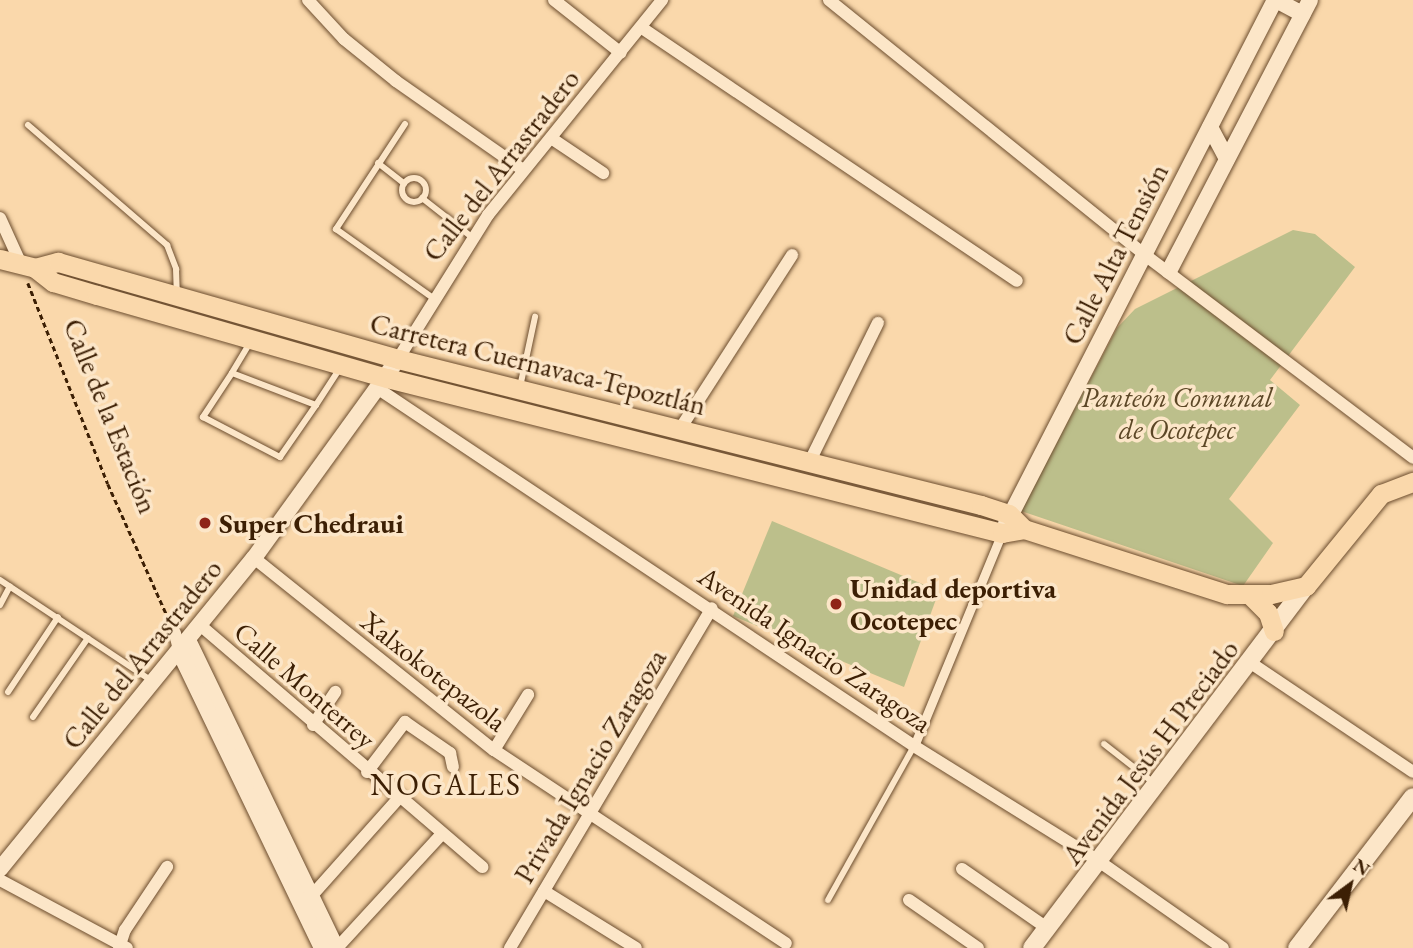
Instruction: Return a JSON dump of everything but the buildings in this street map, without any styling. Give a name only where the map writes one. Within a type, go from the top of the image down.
[{"type":"main road","points":[[0,259],[27,266]]},
{"type":"main road","name":"Carretera Cuernavaca-Tepoztlán","points":[[27,266],[58,262],[398,359],[520,387],[1009,514],[1024,529],[1173,579],[1250,595],[1306,586]]},
{"type":"main road","name":"Carretera Cuernavaca-Tepoztlán","points":[[27,266],[53,282],[342,365],[383,384],[1002,533],[1024,529]]},
{"type":"main road","points":[[1306,586],[1381,494],[1413,482]]},
{"type":"main road","name":"Avenida Jesús H Preciado","points":[[1032,948],[1251,663],[1306,586]]},
{"type":"main road","points":[[1250,595],[1268,613],[1274,631]]},
{"type":"main road","points":[[1297,948],[1413,797]]},
{"type":"street","points":[[307,0],[375,64],[523,170]]},
{"type":"street","points":[[554,0],[621,53]]},
{"type":"street","name":"Calle del Arrastradero","points":[[0,869],[153,682],[181,641],[200,625],[254,558],[383,384],[433,298],[473,238],[523,170],[642,28],[662,0]]},
{"type":"street","points":[[829,0],[1145,254],[1413,458]]},
{"type":"street","points":[[1275,0],[1306,7]]},
{"type":"street","name":"Calle Alta Tensión","points":[[1002,533],[1009,514],[1275,0]]},
{"type":"street","name":"Calle Alta Tensión","points":[[1169,271],[1306,7]]},
{"type":"street","points":[[642,28],[1017,281]]},
{"type":"street","points":[[1242,61],[1269,77]]},
{"type":"street","points":[[1210,127],[1227,159]]},
{"type":"street","points":[[551,138],[603,173]]},
{"type":"street","points":[[0,218],[27,266]]},
{"type":"street","points":[[680,429],[792,255]]},
{"type":"street","points":[[810,461],[878,323]]},
{"type":"street","name":"Avenida Ignacio Zaragoza","points":[[383,384],[914,746],[1100,862],[1223,948]]},
{"type":"street","points":[[914,746],[1002,533]]},
{"type":"street","name":"Xalxokotepazola","points":[[254,558],[494,750],[590,816],[786,943]]},
{"type":"street","name":"Privada Ignacio Zaragoza","points":[[510,948],[712,608]]},
{"type":"street","name":"Calle Monterrey","points":[[200,625],[398,799],[482,867]]},
{"type":"street","points":[[181,641],[307,902],[336,948],[441,835]]},
{"type":"street","points":[[1251,663],[1413,772]]},
{"type":"street","points":[[313,725],[335,692]]},
{"type":"street","points":[[494,750],[528,695]]},
{"type":"street","points":[[367,772],[405,722],[450,753],[453,767]]},
{"type":"street","points":[[307,902],[398,799]]},
{"type":"street","points":[[0,880],[122,946],[167,867]]},
{"type":"street","points":[[962,869],[1047,928]]},
{"type":"street","points":[[544,891],[636,948]]},
{"type":"street","points":[[909,900],[978,948]]},
{"type":"street","points":[[307,902],[322,948]]},
{"type":"lane","points":[[405,124],[338,225],[338,235],[433,298]]},
{"type":"lane","points":[[28,125],[167,245],[176,269],[177,296]]},
{"type":"lane","points":[[378,163],[404,183],[419,180],[425,188],[422,198]]},
{"type":"lane","points":[[404,183],[402,192],[408,200],[422,198],[473,238]]},
{"type":"lane","points":[[520,387],[535,317]]},
{"type":"lane","points":[[252,339],[203,417],[280,457],[342,365]]},
{"type":"lane","points":[[232,373],[316,405]]},
{"type":"lane","points":[[0,580],[153,682]]},
{"type":"lane","points":[[0,605],[10,586]]},
{"type":"lane","points":[[8,692],[58,617]]},
{"type":"lane","points":[[33,717],[88,638]]},
{"type":"lane","points":[[1104,744],[1156,785]]},
{"type":"lane","points":[[828,900],[914,746]]},
{"type":"path","name":"Calle de la Estación","points":[[27,266],[108,484],[181,641]]},
{"type":"green space","name":"Panteón Comunal de Ocotepec","points":[[1293,230],[1315,234],[1355,267],[1270,380],[1300,405],[1229,499],[1273,543],[1243,586],[1021,511],[1117,328],[1135,309]]},
{"type":"green space","name":"Unidad deportiva Ocotepec","points":[[772,521],[939,591],[904,687],[733,616]]},
{"type":"place","name":"Super Chedraui","points":[[205,523]]},
{"type":"place","name":"Unidad deportiva Ocotepec","points":[[836,604]]},
{"type":"district","name":"NOGALES","points":[[446,785]]}]
